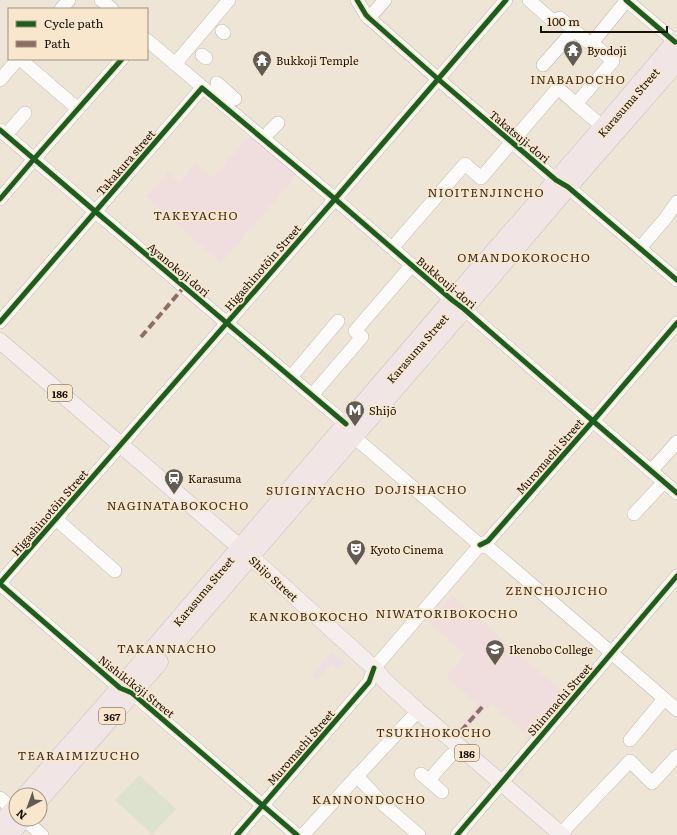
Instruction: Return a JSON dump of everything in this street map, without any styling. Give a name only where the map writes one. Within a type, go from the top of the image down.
[{"type":"highway","name":"Karasuma Street","points":[[562,183],[603,127],[676,42]]},
{"type":"highway","name":"Karasuma Street","points":[[48,789],[126,690],[562,183],[677,62]]},
{"type":"highway","name":"Karasuma Street","points":[[34,787],[126,690]]},
{"type":"highway","points":[[0,825],[8,818]]},
{"type":"main road","name":"Shijo Street","points":[[0,342],[245,552],[374,668],[385,681],[418,711],[562,835]]},
{"type":"street","points":[[62,8],[69,0]]},
{"type":"street","points":[[102,0],[111,8]]},
{"type":"street","points":[[175,64],[199,52],[219,28],[229,0]]},
{"type":"street","name":"Takatsuji-dori","points":[[356,0],[369,18],[438,79],[677,280]]},
{"type":"street","points":[[369,18],[385,0]]},
{"type":"street","name":"Higashinotōin Street","points":[[0,583],[335,199],[506,0]]},
{"type":"street","points":[[529,0],[553,21],[560,18],[613,61],[576,104]]},
{"type":"street","points":[[592,43],[627,0],[676,42]]},
{"type":"street","points":[[543,65],[574,30]]},
{"type":"street","points":[[148,41],[175,64],[235,99]]},
{"type":"street","points":[[0,80],[18,60]]},
{"type":"street","points":[[20,60],[78,109]]},
{"type":"street","points":[[0,199],[121,60]]},
{"type":"street","name":"Bukkouji-dori","points":[[212,86],[270,132],[335,199],[677,493]]},
{"type":"street","name":"Takakura street","points":[[0,322],[96,212],[212,86]]},
{"type":"street","points":[[392,248],[465,164],[481,178],[558,88],[603,127]]},
{"type":"street","points":[[3,132],[25,113]]},
{"type":"street","name":"Ayanokoji dori","points":[[3,132],[312,394],[350,430],[480,545],[489,548],[677,710]]},
{"type":"street","points":[[640,248],[677,202]]},
{"type":"street","points":[[312,394],[362,337],[355,330],[412,266]]},
{"type":"street","points":[[291,377],[338,321]]},
{"type":"street","name":"Muromachi Street","points":[[480,545],[488,541],[593,422],[677,323]]},
{"type":"street","points":[[651,471],[677,442]]},
{"type":"street","points":[[634,514],[664,482]]},
{"type":"street","points":[[56,519],[115,571]]},
{"type":"street","points":[[374,668],[480,545]]},
{"type":"street","name":"Shinmachi Street","points":[[457,835],[677,576]]},
{"type":"street","name":"Nishikikōji Street","points":[[0,583],[264,805],[297,835]]},
{"type":"street","name":"Muromachi Street","points":[[237,835],[369,682],[374,668]]},
{"type":"street","points":[[630,740],[664,699]]},
{"type":"street","points":[[303,835],[418,711]]},
{"type":"street","points":[[442,792],[425,777],[451,755]]},
{"type":"street","points":[[562,835],[569,825],[630,761],[652,783],[677,756]]},
{"type":"street","points":[[357,776],[384,805],[419,835]]},
{"type":"street","points":[[33,827],[42,835]]},
{"type":"shaded area","points":[[250,135],[296,176],[221,263],[146,197],[168,172],[179,182],[196,163],[213,178]]},
{"type":"shaded area","name":"Ikenobo College","points":[[452,595],[568,697],[532,739],[491,704],[465,733],[459,727],[478,705],[446,677],[465,655],[428,622]]},
{"type":"shaded area","points":[[332,652],[344,662],[337,669],[331,664],[317,679],[312,675]]},
{"type":"green space","points":[[139,775],[176,809],[152,834],[115,800]]},
{"type":"marked path","points":[[141,337],[184,287]]},
{"type":"marked path","points":[[461,731],[483,706]]},
{"type":"cycle path","points":[[357,0],[369,18],[438,79],[556,180],[568,187],[677,280]]},
{"type":"cycle path","points":[[0,583],[335,199],[506,0]]},
{"type":"cycle path","points":[[626,0],[675,42]]},
{"type":"cycle path","points":[[0,199],[121,60]]},
{"type":"cycle path","points":[[0,322],[202,88],[335,199],[677,493]]},
{"type":"cycle path","points":[[0,130],[346,424]]},
{"type":"cycle path","points":[[480,545],[488,541],[677,323]]},
{"type":"cycle path","points":[[457,835],[677,576]]},
{"type":"cycle path","points":[[0,584],[120,688],[132,693],[297,835]]},
{"type":"cycle path","points":[[237,835],[369,682],[374,668]]},
{"type":"place","name":"Byodoji","points":[[573,67]]},
{"type":"place","name":"Bukkoji Temple","points":[[262,77]]},
{"type":"place","name":"Shijō","points":[[355,427]]},
{"type":"place","name":"Karasuma","points":[[174,495]]},
{"type":"place","name":"Kyoto Cinema","points":[[356,566]]},
{"type":"place","name":"Ikenobo College","points":[[495,666]]},
{"type":"district","name":"INABADOCHO","points":[[578,79]]},
{"type":"district","name":"NIOITENJINCHO","points":[[486,192]]},
{"type":"district","name":"TAKEYACHO","points":[[196,215]]},
{"type":"district","name":"OMANDOKOROCHO","points":[[524,257]]},
{"type":"district","name":"DOJISHACHO","points":[[421,489]]},
{"type":"district","name":"SUIGINYACHO","points":[[316,490]]},
{"type":"district","name":"NAGINATABOKOCHO","points":[[178,505]]},
{"type":"district","name":"ZENCHOJICHO","points":[[557,590]]},
{"type":"district","name":"NIWATORIBOKOCHO","points":[[447,613]]},
{"type":"district","name":"KANKOBOKOCHO","points":[[309,616]]},
{"type":"district","name":"TAKANNACHO","points":[[167,648]]},
{"type":"district","name":"TSUKIHOKOCHO","points":[[434,732]]},
{"type":"district","name":"TEARAIMIZUCHO","points":[[79,755]]},
{"type":"district","name":"KANNONDOCHO","points":[[369,799]]}]
